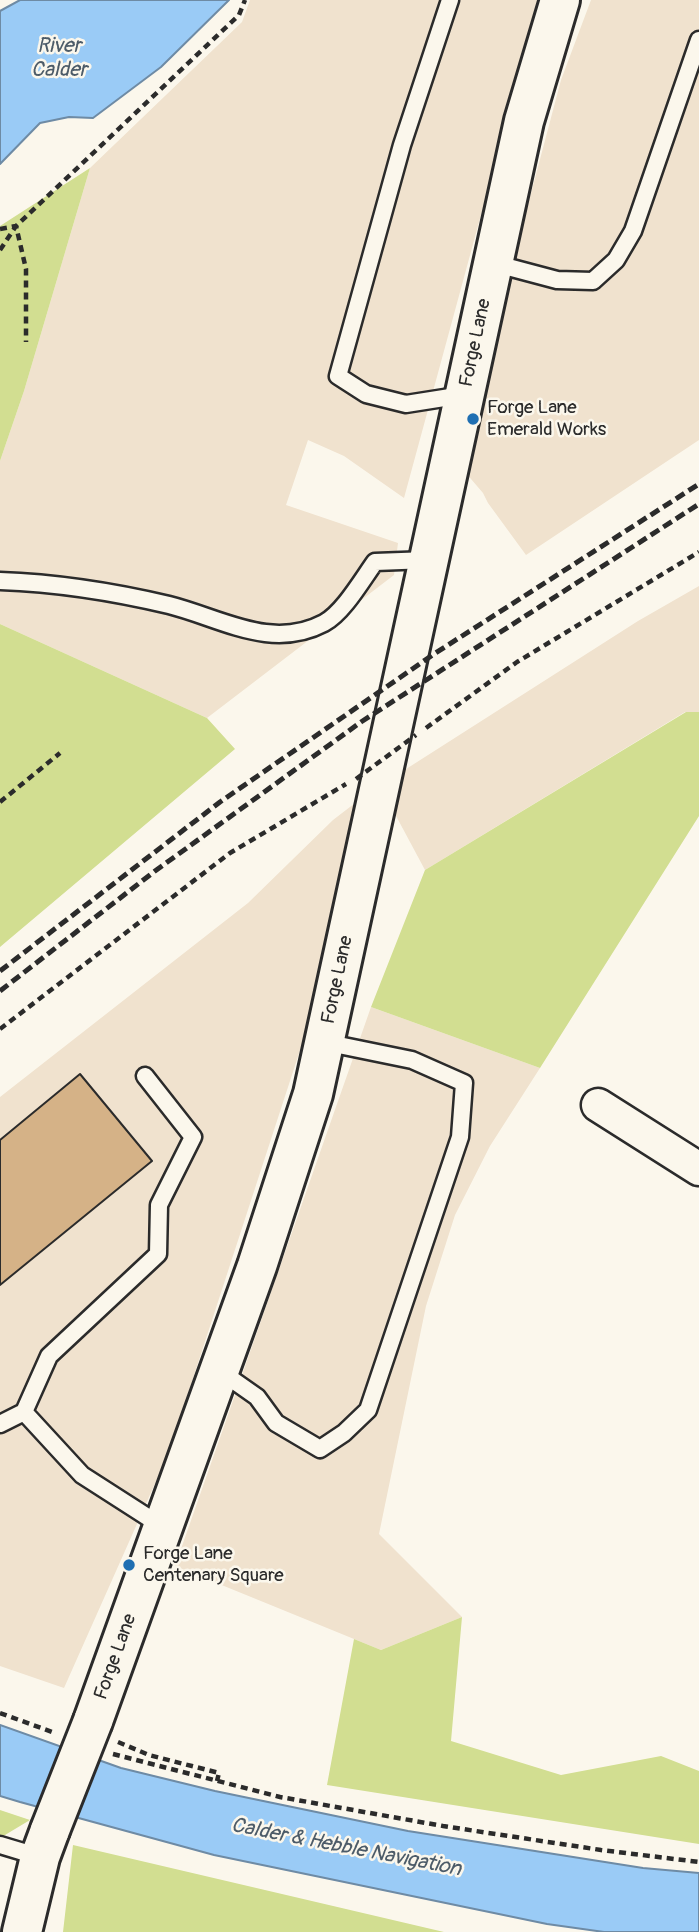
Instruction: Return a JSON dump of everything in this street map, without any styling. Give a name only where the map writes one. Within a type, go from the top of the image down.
[{"type":"street","name":"Forge Lane","points":[[22,1932],[45,1844],[220,1371],[313,1094],[524,121],[560,0]]},
{"type":"street","points":[[598,1105],[699,1169]]},
{"type":"lane","points":[[450,0],[402,145],[338,376],[366,394],[405,404],[466,394]]},
{"type":"lane","points":[[493,263],[558,280],[593,281],[616,260],[633,231],[699,40]]},
{"type":"lane","points":[[0,581],[52,583],[170,606],[248,631],[278,635],[298,633],[326,622],[346,601],[375,562],[430,560]]},
{"type":"lane","points":[[220,1371],[257,1397],[276,1423],[320,1449],[344,1433],[368,1410],[460,1137],[464,1083],[412,1060],[324,1042]]},
{"type":"lane","points":[[0,1424],[24,1412],[49,1356],[158,1254],[159,1205],[193,1137],[145,1076]]},
{"type":"lane","points":[[24,1412],[82,1475],[163,1527]]},
{"type":"lane","points":[[0,1845],[45,1844]]},
{"type":"path","points":[[0,250],[16,226],[239,15],[245,0]]},
{"type":"path","points":[[0,229],[16,226]]},
{"type":"path","points":[[16,226],[26,269],[26,342]]},
{"type":"path","points":[[0,1029],[230,853],[356,779],[517,662],[699,552]]},
{"type":"path","points":[[0,802],[60,753]]},
{"type":"path","points":[[0,1713],[87,1731],[149,1755],[219,1773],[217,1781]]},
{"type":"path","points":[[113,1754],[280,1797],[443,1826],[699,1862]]},
{"type":"shaded area","points":[[250,0],[542,0],[404,498],[344,456],[308,440],[286,505],[398,543],[394,575],[207,718],[0,624],[0,461],[24,391],[90,168],[242,22]]},
{"type":"shaded area","points":[[591,0],[699,0],[699,440],[526,555],[483,493],[459,465],[561,80]]},
{"type":"shaded area","points":[[699,586],[699,712],[685,712],[425,870],[395,814],[403,771],[638,621]]},
{"type":"shaded area","points":[[359,800],[340,874],[319,992],[169,1452],[64,1688],[0,1666],[0,1097],[248,903],[333,820]]},
{"type":"shaded area","points":[[371,1007],[540,1068],[490,1146],[455,1215],[426,1306],[379,1534],[462,1617],[381,1650],[175,1566]]},
{"type":"green space","points":[[90,168],[24,391],[0,461],[0,226]]},
{"type":"green space","points":[[0,624],[207,718],[235,749],[0,947]]},
{"type":"green space","points":[[686,712],[699,712],[699,816],[540,1068],[371,1007],[425,870]]},
{"type":"green space","points":[[462,1617],[451,1741],[561,1775],[661,1756],[699,1771],[699,1844],[327,1785],[354,1639],[381,1650]]},
{"type":"green space","points":[[0,1810],[30,1820],[0,1838]]},
{"type":"green space","points":[[73,1845],[444,1932],[63,1932]]},
{"type":"water","name":"River Calder","points":[[20,0],[229,0],[161,67],[93,118],[69,117],[40,123],[0,164],[0,11]]},
{"type":"water","name":"Calder & Hebble Navigation","points":[[0,1725],[121,1768],[215,1791],[408,1831],[643,1868],[699,1873],[699,1932],[604,1932],[547,1924],[214,1855],[20,1802],[0,1796]]},
{"type":"building","points":[[80,1074],[152,1161],[0,1285],[0,1140]]},
{"type":"railway","points":[[0,971],[220,802],[434,654],[699,484]]},
{"type":"railway","points":[[0,991],[155,871],[361,722],[699,504]]},
{"type":"place","name":"Forge Lane Emerald Works","points":[[473,419]]},
{"type":"place","name":"Forge Lane Centenary Square","points":[[129,1565]]}]
